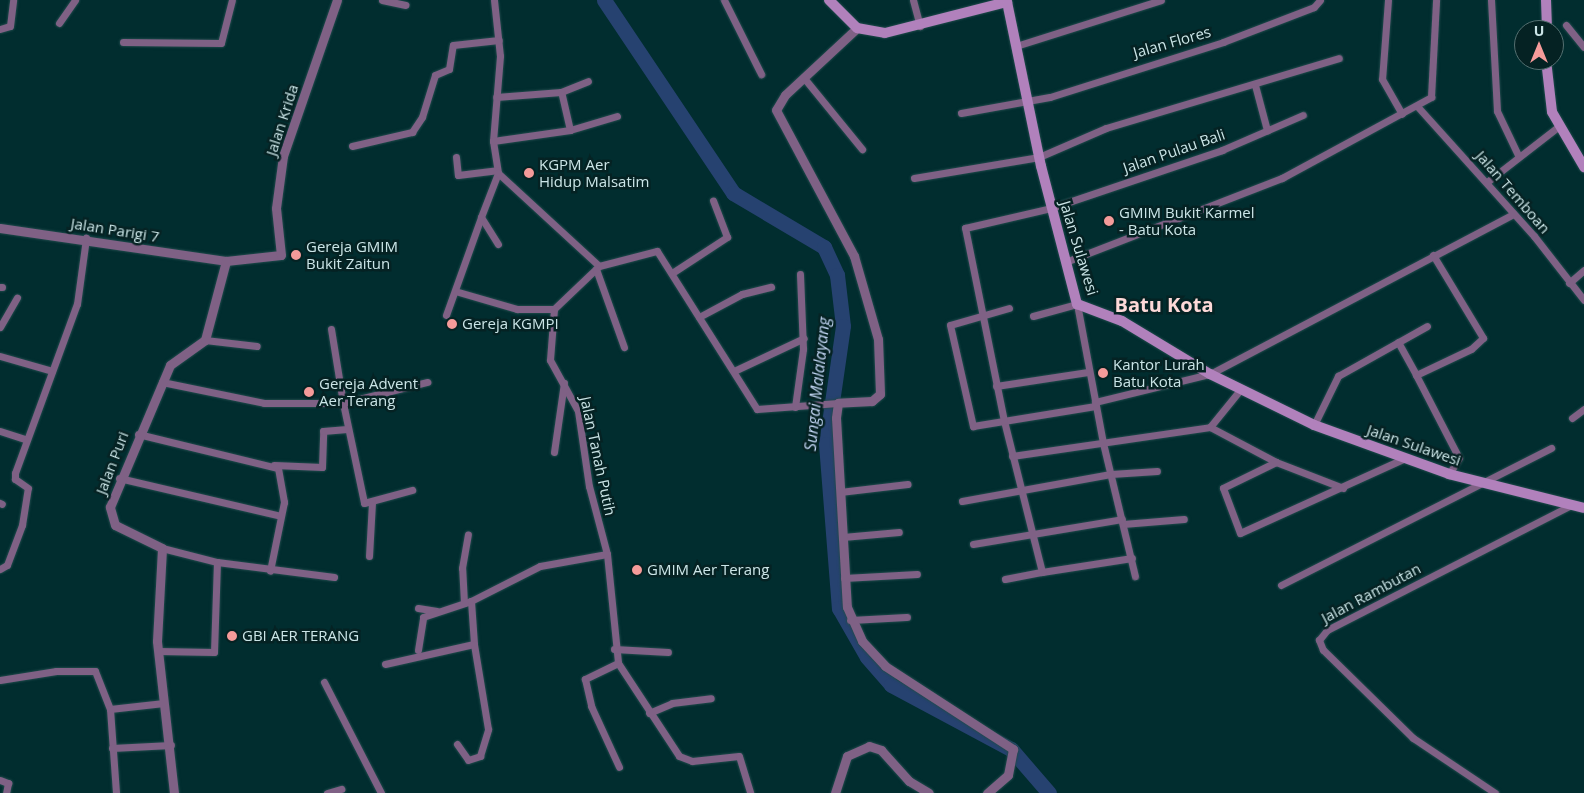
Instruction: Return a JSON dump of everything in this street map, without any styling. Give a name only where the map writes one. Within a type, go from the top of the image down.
[{"type":"main road","points":[[829,0],[857,28]]},
{"type":"main road","points":[[1546,0],[1547,20]]},
{"type":"main road","name":"Jalan Sulawesi","points":[[857,28],[885,33],[920,26],[1010,1],[1027,103],[1051,208],[1068,261],[1077,304],[1122,321],[1210,374],[1314,424],[1403,459],[1449,474],[1489,482],[1569,506],[1584,508]]},
{"type":"main road","points":[[1546,70],[1547,92],[1558,127],[1584,167]]},
{"type":"street","points":[[0,29],[10,26],[13,0]]},
{"type":"street","points":[[58,24],[75,0]]},
{"type":"street","points":[[123,42],[222,43],[232,0]]},
{"type":"street","name":"Jalan Krida","points":[[226,261],[261,260],[282,253],[276,208],[283,156],[337,0]]},
{"type":"street","points":[[382,0],[405,5]]},
{"type":"street","points":[[446,315],[498,171],[493,141],[499,40],[494,0]]},
{"type":"street","points":[[724,0],[761,74]]},
{"type":"street","points":[[913,0],[920,26]]},
{"type":"street","points":[[1016,46],[1161,0]]},
{"type":"street","name":"Jalan Flores","points":[[962,113],[1027,103],[1223,42],[1314,7],[1320,0]]},
{"type":"street","points":[[1388,0],[1382,79],[1402,114]]},
{"type":"street","points":[[1068,261],[1282,178],[1417,106],[1433,92],[1436,0]]},
{"type":"street","points":[[1491,0],[1497,111],[1518,155]]},
{"type":"street","points":[[1566,25],[1584,47]]},
{"type":"street","points":[[455,291],[522,310],[554,309],[597,268],[654,250],[672,273],[757,409],[836,403],[879,396],[878,338],[854,256],[776,114],[778,103],[857,28]]},
{"type":"street","points":[[352,146],[412,132],[422,117],[435,75],[449,69],[453,45],[499,40]]},
{"type":"street","points":[[914,178],[1039,157],[1106,128],[1255,85],[1339,58]]},
{"type":"street","points":[[804,78],[862,149]]},
{"type":"street","points":[[496,97],[561,92],[588,81]]},
{"type":"street","points":[[1255,85],[1267,130]]},
{"type":"street","points":[[561,92],[570,130]]},
{"type":"street","name":"Jalan Temboan","points":[[1417,106],[1487,182],[1584,300]]},
{"type":"street","name":"Jalan Pulau Bali","points":[[982,314],[965,228],[1051,208],[1222,150],[1304,115]]},
{"type":"street","points":[[493,141],[570,130],[617,116]]},
{"type":"street","points":[[1487,182],[1518,155],[1558,127]]},
{"type":"street","points":[[456,158],[458,175],[498,171]]},
{"type":"street","points":[[498,171],[597,268],[624,347]]},
{"type":"street","points":[[672,273],[727,237],[713,201]]},
{"type":"street","points":[[1009,308],[951,322],[950,328],[974,426],[1095,404],[1210,374],[1513,214]]},
{"type":"street","points":[[481,216],[498,244]]},
{"type":"street","name":"Jalan Parigi 7","points":[[0,228],[86,238],[226,261]]},
{"type":"street","points":[[0,569],[7,565],[22,526],[28,488],[14,476],[80,292],[86,238]]},
{"type":"street","points":[[1416,375],[1482,340],[1433,255]]},
{"type":"street","points":[[226,261],[205,340],[257,346]]},
{"type":"street","points":[[1570,282],[1584,270]]},
{"type":"street","points":[[795,407],[804,338],[800,274]]},
{"type":"street","points":[[699,317],[742,294],[771,287]]},
{"type":"street","points":[[0,327],[17,298]]},
{"type":"street","points":[[1033,316],[1077,304],[1088,372],[1103,443],[1135,576]]},
{"type":"street","name":"Jalan Tanah Putih","points":[[554,309],[550,360],[578,411],[588,486],[607,554],[614,649],[618,663],[649,714],[684,760],[739,756],[750,793]]},
{"type":"street","points":[[982,314],[1020,491],[1042,572]]},
{"type":"street","points":[[1314,424],[1333,380],[1427,326]]},
{"type":"street","points":[[331,329],[347,429],[361,500],[372,502],[412,490]]},
{"type":"street","points":[[734,371],[804,338]]},
{"type":"street","name":"Jalan Puri","points":[[162,548],[127,532],[110,519],[119,478],[170,365],[205,340]]},
{"type":"street","points":[[1398,342],[1458,455],[1458,465],[1449,474]]},
{"type":"street","points":[[0,356],[52,371]]},
{"type":"street","points":[[996,386],[1088,372]]},
{"type":"street","points":[[162,382],[264,404],[343,403],[427,382]]},
{"type":"street","points":[[554,452],[564,383]]},
{"type":"street","points":[[1210,427],[1240,390]]},
{"type":"street","points":[[836,403],[844,578],[850,620],[885,666],[991,732],[1015,754],[1008,776],[987,793]]},
{"type":"street","points":[[1572,418],[1584,409]]},
{"type":"street","points":[[1012,456],[1210,427],[1276,462],[1343,488]]},
{"type":"street","points":[[138,434],[272,465],[322,467],[323,431],[347,429]]},
{"type":"street","points":[[0,431],[27,440]]},
{"type":"street","points":[[1281,585],[1489,482],[1551,448]]},
{"type":"street","points":[[1276,462],[1223,488],[1240,533],[1343,488],[1403,459]]},
{"type":"street","points":[[270,571],[282,516],[282,472],[272,465]]},
{"type":"street","points":[[962,501],[1111,474],[1157,471]]},
{"type":"street","points":[[119,478],[282,516]]},
{"type":"street","points":[[840,492],[908,484]]},
{"type":"street","points":[[369,556],[372,502]]},
{"type":"street","name":"Jalan Rambutan","points":[[1495,793],[1413,738],[1323,650],[1319,640],[1327,630],[1569,506]]},
{"type":"street","points":[[973,544],[1030,532],[1122,522],[1184,519]]},
{"type":"street","points":[[843,537],[899,532]]},
{"type":"street","points":[[457,744],[468,760],[480,756],[488,729],[462,568],[468,535]]},
{"type":"street","points":[[174,793],[171,745],[158,651],[162,548],[217,562],[270,571],[334,577]]},
{"type":"street","points":[[418,650],[423,617],[444,612],[467,602],[540,566],[607,554]]},
{"type":"street","points":[[1005,579],[1132,558]]},
{"type":"street","points":[[158,651],[214,652],[217,562]]},
{"type":"street","points":[[844,578],[917,574]]},
{"type":"street","points":[[418,608],[444,612]]},
{"type":"street","points":[[850,620],[907,617]]},
{"type":"street","points":[[385,664],[474,644]]},
{"type":"street","points":[[614,649],[668,652]]},
{"type":"street","points":[[618,663],[585,679],[591,706],[619,767]]},
{"type":"street","points":[[0,680],[56,671],[95,671],[110,708],[116,793]]},
{"type":"street","points":[[324,682],[381,793]]},
{"type":"street","points":[[649,714],[672,703],[712,698]]},
{"type":"street","points":[[110,708],[164,703]]},
{"type":"street","points":[[112,748],[171,745]]},
{"type":"street","points":[[834,793],[847,756],[870,746],[881,750],[909,782],[929,793]]},
{"type":"street","points":[[0,780],[8,783],[6,793]]},
{"type":"street","points":[[327,793],[341,789]]},
{"type":"waterway","name":"Sungai Malalayang","points":[[604,0],[733,193],[824,247],[837,275],[843,326],[826,444],[839,608],[867,657],[891,685],[1011,749],[1049,793]]},
{"type":"place","name":"KGPM Aer Hidup Malsatim","points":[[529,173]]},
{"type":"place","name":"GMIM Bukit Karmel - Batu Kota","points":[[1109,221]]},
{"type":"place","name":"Gereja GMIM Bukit Zaitun","points":[[296,255]]},
{"type":"place","name":"Gereja KGMPI","points":[[452,324]]},
{"type":"place","name":"Kantor Lurah Batu Kota","points":[[1103,373]]},
{"type":"place","name":"Gereja Advent Aer Terang","points":[[309,392]]},
{"type":"place","name":"GMIM Aer Terang","points":[[637,570]]},
{"type":"place","name":"GBI AER TERANG","points":[[232,636]]},
{"type":"district","name":"Batu Kota","points":[[1164,304]]}]
